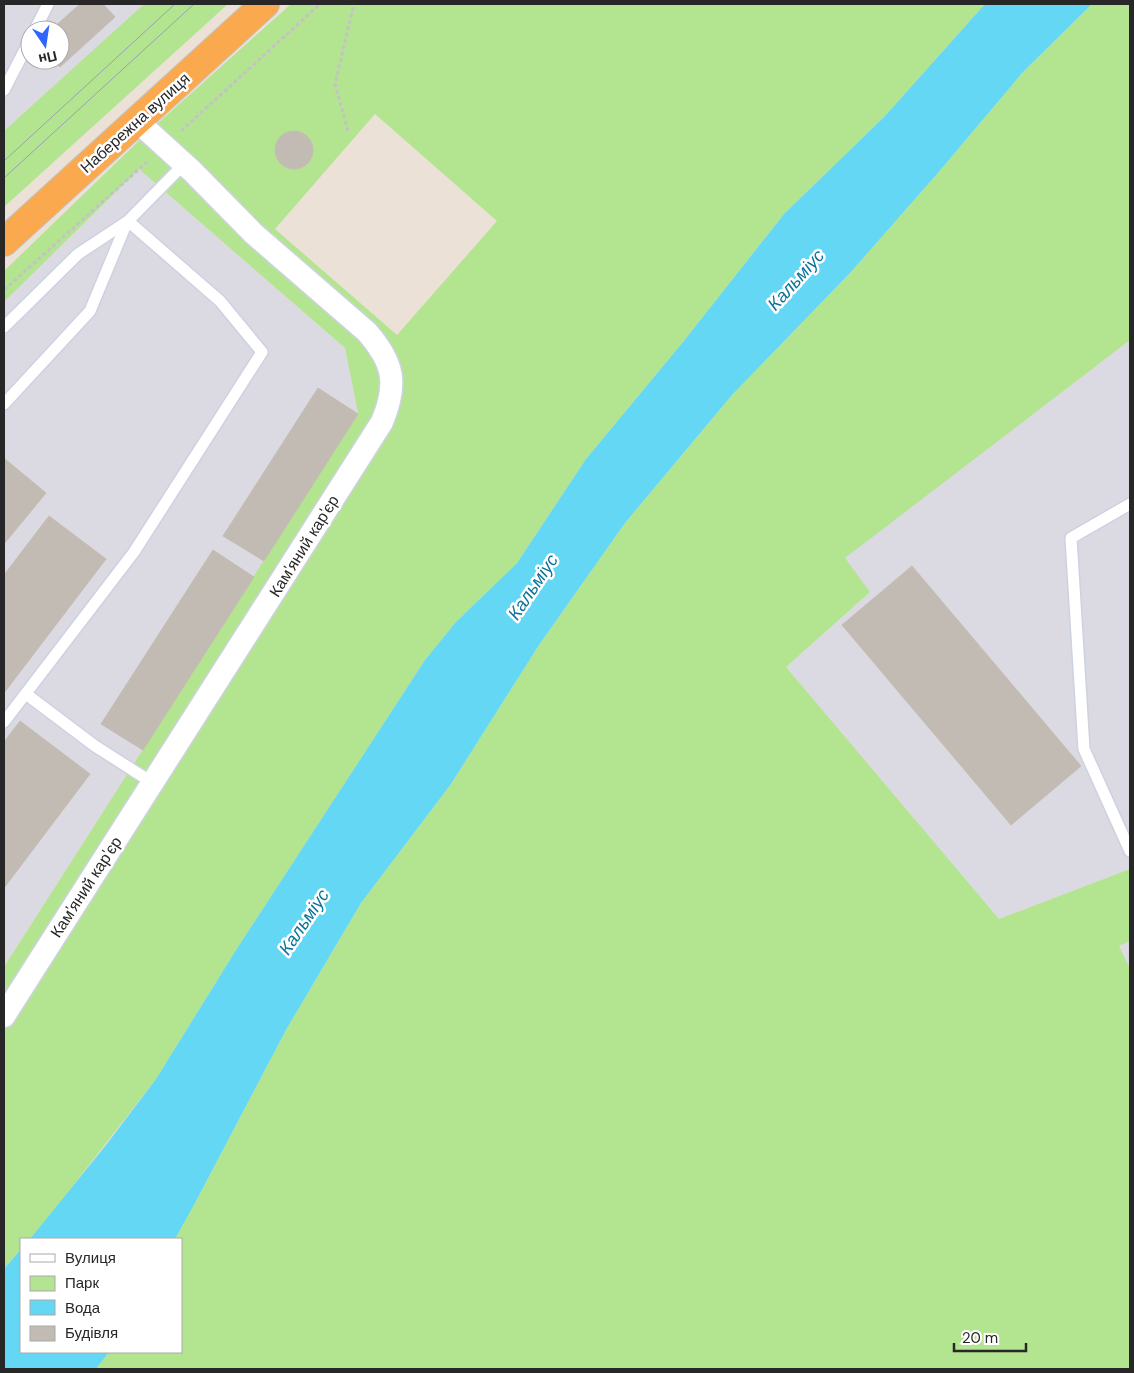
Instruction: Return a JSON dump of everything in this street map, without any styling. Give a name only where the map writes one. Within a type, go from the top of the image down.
[{"type":"highway","name":"Набережна вулиця","points":[[4,242],[265,4]]},
{"type":"street","name":"Кам'яний кар'єр","points":[[4,1016],[382,422],[390,404],[392,384],[388,365],[380,347],[367,332],[254,234],[184,164],[137,121]]},
{"type":"lane","points":[[40,20],[48,4]]},
{"type":"lane","points":[[4,90],[20,59]]},
{"type":"lane","points":[[4,327],[78,254],[128,220],[184,164]]},
{"type":"lane","points":[[4,404],[90,310],[128,220]]},
{"type":"lane","points":[[4,722],[134,552],[262,352],[220,301],[128,220]]},
{"type":"lane","points":[[1130,504],[1070,538],[1084,749],[1130,851]]},
{"type":"lane","points":[[26,694],[95,746],[153,783]]},
{"type":"path","points":[[4,290],[320,4]]},
{"type":"path","points":[[348,131],[335,84],[354,4]]},
{"type":"shaded area","points":[[4,4],[144,4],[4,131]]},
{"type":"shaded area","points":[[139,169],[345,348],[358,414],[4,967],[4,302]]},
{"type":"shaded area","points":[[1130,340],[1130,869],[999,919],[786,667],[870,592],[844,558]]},
{"type":"shaded area","points":[[1130,941],[1130,969],[1118,946]]},
{"type":"green space","points":[[144,4],[228,4],[4,207],[4,131]]},
{"type":"green space","points":[[291,4],[985,4],[885,116],[784,214],[683,342],[586,459],[517,563],[455,623],[425,660],[236,950],[156,1079],[31,1238],[20,1238],[20,1250],[4,1269],[4,967],[358,413],[345,348],[139,169],[4,302],[4,271],[148,132]],"holes":[[[375,114],[497,221],[397,335],[275,229]]]},
{"type":"green space","points":[[1092,4],[1130,4],[1130,340],[845,558],[870,592],[786,667],[999,919],[1130,869],[1130,941],[1119,946],[1130,969],[1130,1369],[96,1369],[108,1353],[182,1353],[182,1238],[176,1238],[286,1030],[361,903],[451,784],[539,645],[625,523],[732,395],[850,273],[1023,72]]},
{"type":"water","name":"Кальміус","points":[[985,4],[1092,4],[1023,72],[850,273],[732,395],[625,523],[539,645],[451,784],[361,903],[286,1030],[176,1238],[31,1238],[106,1145],[156,1079],[236,950],[425,660],[455,623],[517,563],[586,459],[683,342],[784,214],[885,116]]},
{"type":"water","points":[[20,1250],[20,1353],[108,1353],[96,1369],[4,1369],[4,1269]]},
{"type":"building","points":[[80,4],[103,4],[115,17],[70,58],[70,20],[62,20]]},
{"type":"building","points":[[294,131],[308,136],[313,150],[308,164],[294,169],[280,164],[275,150],[280,136]]},
{"type":"building","points":[[318,388],[358,414],[264,561],[223,536]]},
{"type":"building","points":[[5,459],[46,493],[4,544],[4,461]]},
{"type":"building","points":[[49,516],[106,559],[4,693],[4,575]]},
{"type":"building","points":[[213,550],[254,577],[143,750],[101,724]]},
{"type":"building","points":[[912,566],[1081,766],[1011,825],[842,625]]},
{"type":"building","points":[[20,721],[90,774],[4,888],[4,742]]},
{"type":"tram line","points":[[4,161],[175,4]]},
{"type":"tram line","points":[[4,178],[194,4]]}]
